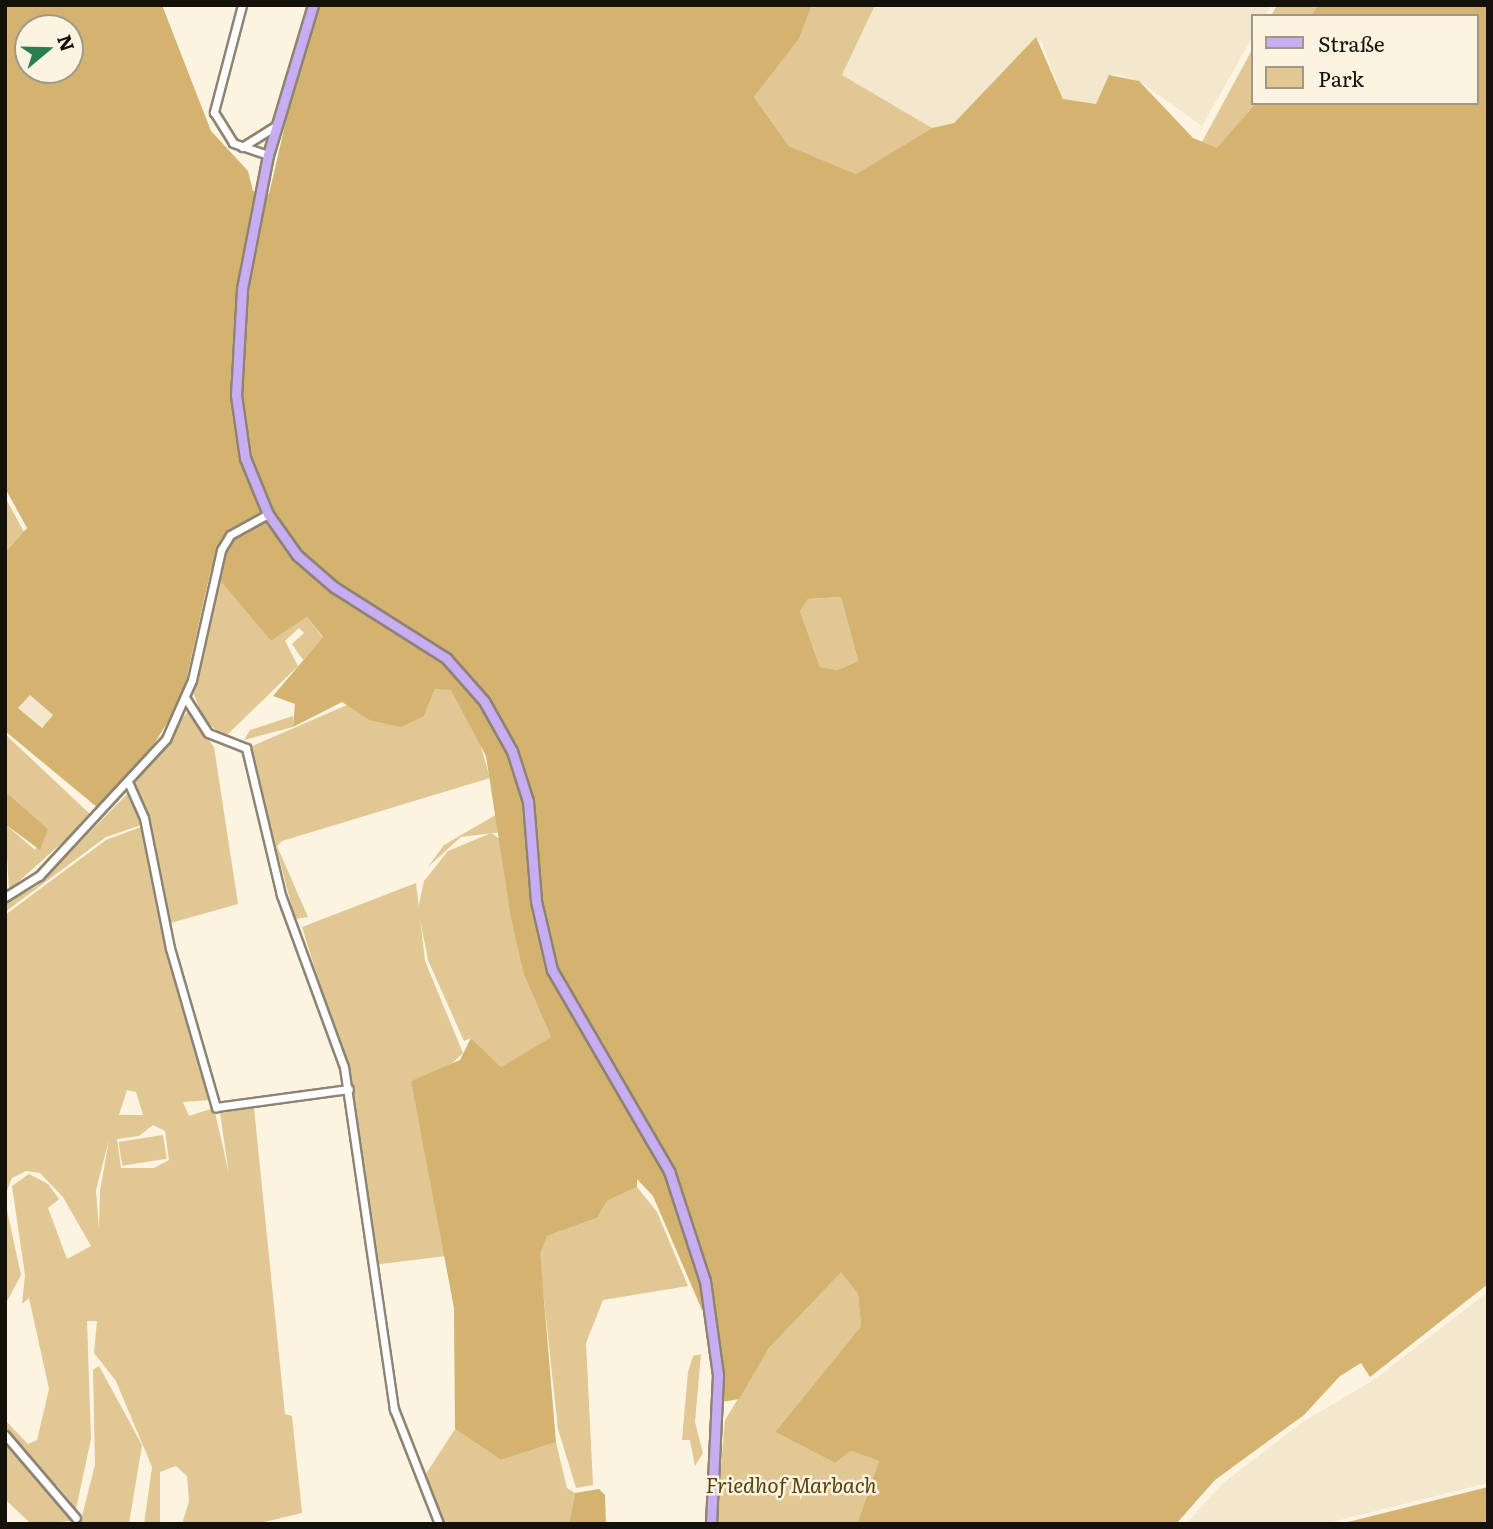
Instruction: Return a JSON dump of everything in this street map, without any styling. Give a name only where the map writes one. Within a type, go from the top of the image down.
[{"type":"main road","points":[[313,5],[268,155],[242,289],[236,364],[245,458],[268,514],[298,555],[334,587],[446,658],[509,743],[528,801],[536,901],[552,970],[668,1171],[702,1270],[718,1375],[711,1524]]},
{"type":"street","points":[[242,5],[213,102],[219,127],[242,147],[268,155]]},
{"type":"street","points":[[242,147],[276,126]]},
{"type":"street","points":[[5,897],[39,876],[129,784],[166,739],[186,699],[221,550],[230,535],[268,514]]},
{"type":"street","points":[[186,699],[208,733],[246,748],[270,860],[349,1088],[394,1409],[439,1524]]},
{"type":"street","points":[[129,784],[145,818],[170,948],[215,1107],[349,1088]]},
{"type":"street","points":[[5,1435],[76,1518]]},
{"type":"shaded area","points":[[5,5],[162,5],[211,131],[248,171],[253,191],[269,194],[301,56],[320,5],[812,5],[799,39],[754,97],[789,146],[856,174],[932,128],[954,123],[1036,37],[1063,99],[1096,104],[1109,75],[1139,81],[1193,138],[1217,148],[1254,105],[1479,105],[1479,14],[1312,14],[1318,5],[1488,5],[1488,1284],[1370,1377],[1361,1363],[1340,1376],[1304,1415],[1215,1480],[1176,1524],[857,1524],[879,1461],[851,1451],[835,1463],[775,1432],[861,1326],[858,1294],[841,1272],[769,1348],[739,1399],[722,1402],[713,1305],[702,1310],[653,1196],[637,1179],[637,1187],[607,1201],[597,1218],[547,1236],[540,1253],[556,1442],[501,1460],[455,1429],[454,1308],[411,1081],[460,1060],[471,1038],[501,1067],[551,1037],[524,975],[511,918],[486,756],[451,690],[435,689],[424,716],[401,727],[369,720],[342,702],[293,727],[295,704],[273,696],[323,637],[307,617],[271,641],[211,569],[182,699],[144,760],[98,808],[5,731],[5,553],[27,528],[5,488]],"holes":[[[841,597],[858,661],[837,670],[820,667],[800,611],[808,599]],[[30,695],[53,715],[42,728],[18,708]]]},
{"type":"shaded area","points":[[875,5],[1271,5],[1266,14],[1252,14],[1252,38],[1202,126],[1139,81],[1119,75],[1109,75],[1096,104],[1063,99],[1041,40],[953,123],[932,128],[842,75]]},
{"type":"shaded area","points":[[30,694],[53,715],[41,728],[18,707]]},
{"type":"shaded area","points":[[5,791],[48,829],[40,850],[5,824]]},
{"type":"shaded area","points":[[1488,1292],[1488,1483],[1324,1524],[1186,1524],[1222,1484],[1301,1423],[1372,1381]]},
{"type":"shaded area","points":[[1488,1487],[1488,1524],[1340,1524]]},
{"type":"shaded area","points":[[599,1489],[605,1495],[606,1524],[569,1524],[575,1493]]},
{"type":"green space","points":[[812,5],[875,5],[842,75],[932,128],[856,174],[789,146],[754,97],[799,39]]},
{"type":"green space","points":[[1277,5],[1318,5],[1312,14],[1272,14]]},
{"type":"green space","points":[[1252,50],[1252,105],[1254,105],[1217,149],[1202,142]]},
{"type":"green space","points":[[5,497],[24,532],[5,553]]},
{"type":"green space","points":[[217,574],[271,641],[307,617],[323,638],[303,660],[292,644],[304,633],[299,628],[285,641],[298,666],[225,737],[204,720],[193,692]]},
{"type":"green space","points":[[841,597],[858,661],[837,670],[820,667],[800,611],[808,599]]},
{"type":"green space","points":[[435,689],[451,689],[475,726],[490,778],[282,841],[277,846],[308,917],[295,919],[250,747],[347,705],[369,720],[424,716]]},
{"type":"green space","points":[[188,711],[214,747],[238,904],[167,924],[133,785]]},
{"type":"green space","points":[[293,716],[293,727],[244,740],[250,730]]},
{"type":"green space","points":[[5,734],[92,816],[9,890],[5,824],[35,850],[48,829],[5,791]]},
{"type":"green space","points":[[130,791],[144,824],[106,837],[5,912],[5,903],[37,886]]},
{"type":"green space","points":[[499,813],[502,832],[461,837],[428,867],[444,845]]},
{"type":"green space","points":[[141,827],[210,1100],[183,1102],[189,1116],[214,1108],[229,1174],[220,1113],[254,1108],[285,1414],[292,1416],[302,1513],[256,1524],[182,1524],[189,1501],[187,1476],[176,1466],[160,1472],[160,1524],[144,1524],[152,1467],[116,1381],[94,1353],[97,1321],[87,1321],[91,1439],[76,1509],[57,1485],[53,1490],[72,1521],[31,1524],[5,1499],[5,1420],[28,1444],[37,1440],[49,1389],[29,1298],[22,1304],[25,1275],[12,1186],[29,1174],[48,1184],[59,1199],[48,1208],[67,1259],[91,1246],[63,1197],[40,1173],[26,1171],[12,1178],[5,1195],[5,915],[106,840]],"holes":[[[127,1090],[136,1092],[143,1115],[119,1115]],[[153,1125],[165,1131],[169,1160],[154,1168],[121,1168],[117,1139],[139,1136]],[[109,1140],[100,1191],[99,1229],[96,1190]]]},
{"type":"green space","points":[[491,833],[503,841],[524,975],[551,1037],[501,1067],[471,1038],[464,1041],[428,960],[418,909],[424,881],[448,851]]},
{"type":"green space","points":[[416,883],[425,961],[463,1053],[447,1068],[411,1081],[446,1256],[373,1265],[352,1087],[302,927]]},
{"type":"green space","points":[[163,1135],[167,1159],[122,1166],[119,1142]]},
{"type":"green space","points":[[637,1187],[657,1212],[688,1286],[603,1300],[586,1343],[593,1485],[576,1488],[558,1429],[539,1253],[547,1236],[597,1218],[607,1201]]},
{"type":"green space","points":[[5,1201],[21,1275],[5,1305]]},
{"type":"green space","name":"Friedhof Marbach","points":[[841,1271],[858,1294],[861,1326],[775,1432],[835,1463],[851,1451],[879,1461],[857,1524],[716,1524],[725,1420],[769,1348]]},
{"type":"green space","points":[[701,1354],[695,1422],[703,1453],[695,1466],[690,1440],[682,1440],[688,1372],[693,1356]]},
{"type":"green space","points":[[99,1366],[142,1445],[129,1524],[80,1524],[95,1465],[93,1370]]},
{"type":"green space","points":[[455,1429],[501,1460],[556,1442],[567,1488],[575,1493],[569,1524],[441,1524],[426,1474]]}]
